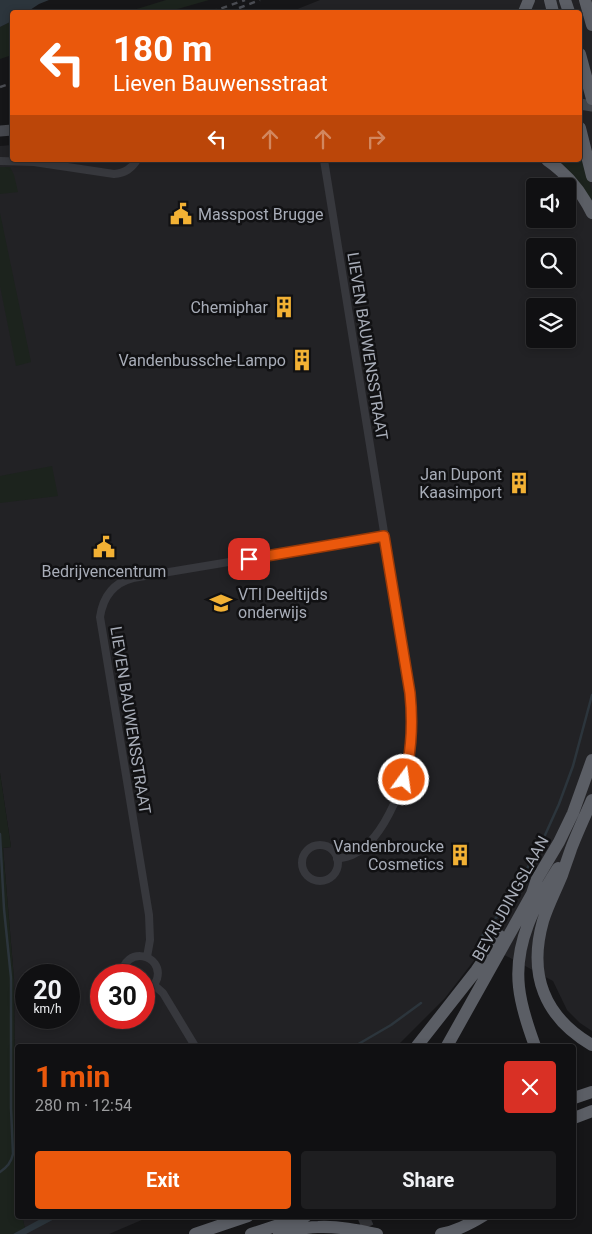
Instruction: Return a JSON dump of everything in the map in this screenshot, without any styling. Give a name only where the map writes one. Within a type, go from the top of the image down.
[{"type":"highway","points":[[585,0],[592,25]]},
{"type":"highway","points":[[582,62],[592,99]]},
{"type":"highway","points":[[582,136],[592,176]]},
{"type":"highway","points":[[550,162],[570,181],[592,213]]},
{"type":"highway","name":"BEVRIJDINGSLAAN","points":[[448,1044],[559,842],[573,813],[592,760]]},
{"type":"highway","name":"BEVRIJDINGSLAAN","points":[[572,848],[592,800]]},
{"type":"highway","points":[[572,848],[544,921],[538,946],[538,966],[540,982],[545,996],[561,1022],[580,1038],[592,1045]]},
{"type":"highway","points":[[534,1044],[518,986],[521,948],[525,930],[542,894],[572,848]]},
{"type":"highway","points":[[419,1044],[476,971],[537,879]]},
{"type":"highway","points":[[576,1097],[592,1092]]},
{"type":"highway","points":[[576,1117],[592,1111]]},
{"type":"highway","points":[[212,1228],[222,1219]]},
{"type":"highway","points":[[195,1234],[239,1219]]},
{"type":"highway","points":[[251,1234],[297,1219]]},
{"type":"highway","points":[[441,1234],[478,1219]]},
{"type":"highway","points":[[279,1234],[318,1226],[377,1234]]},
{"type":"street","points":[[34,162],[114,174],[125,171],[136,162]]},
{"type":"street","name":"LIEVEN BAUWENSSTRAAT","points":[[324,162],[410,693],[412,716],[410,755],[394,804],[384,823],[363,848],[352,855],[337,859]]},
{"type":"street","name":"LIEVEN BAUWENSSTRAAT","points":[[147,957],[150,940],[149,915],[100,616],[105,598],[116,585],[132,578],[384,536]]},
{"type":"street","points":[[316,845],[332,849],[337,859],[337,867],[333,874],[321,880],[307,875],[302,865],[307,850],[316,845]]},
{"type":"street","points":[[125,964],[135,956],[147,957],[152,960],[158,970],[155,983]]},
{"type":"street","points":[[155,986],[163,993],[194,1044]]},
{"type":"shaded area","points":[[0,0],[49,0],[30,10],[10,10],[10,22],[0,27]]},
{"type":"shaded area","points":[[166,0],[209,0],[174,10],[134,10]]},
{"type":"shaded area","points":[[320,0],[592,0],[592,1031],[580,1023],[567,1010],[553,981],[486,945],[445,998],[399,1044],[15,1044],[15,1083],[14,979],[3,848],[11,847],[0,773],[0,146],[10,145],[10,162],[582,162],[582,10],[295,10]]},
{"type":"shaded area","points":[[10,22],[10,56],[0,59],[0,27]]},
{"type":"shaded area","points":[[582,153],[592,192],[592,201],[576,184],[576,178],[570,178],[555,162],[582,162]]},
{"type":"shaded area","points":[[0,167],[10,167],[18,192],[0,194]]},
{"type":"shaded area","points":[[0,213],[31,362],[16,366],[0,286]]},
{"type":"shaded area","points":[[52,466],[58,496],[0,503],[0,476]]},
{"type":"shaded area","points":[[0,773],[11,847],[3,848],[14,979],[15,1219],[23,1219],[25,1228],[13,1234],[0,1234]]},
{"type":"shaded area","points":[[23,1219],[144,1219],[109,1234],[26,1234]]},
{"type":"shaded area","points":[[40,1219],[54,1219],[26,1234],[13,1234]]},
{"type":"waterway","points":[[479,940],[508,902],[541,844],[573,766],[592,695]]},
{"type":"waterway","points":[[0,834],[4,909],[11,978],[13,1154],[11,1160],[0,1172]]},
{"type":"waterway","points":[[358,1044],[391,1025],[421,1003]]},
{"type":"tunnel","points":[[364,1219],[371,1234]]},
{"type":"railway","points":[[217,10],[245,0]]},
{"type":"railway","points":[[239,8],[260,0]]},
{"type":"railway","points":[[0,87],[10,84]]},
{"type":"place","name":"Masspost Brugge","points":[[181,214]]},
{"type":"place","name":"Chemiphar","points":[[284,307]]},
{"type":"place","name":"Vandenbussche-Lampo","points":[[302,360]]},
{"type":"place","name":"Jan Dupont Kaasimport","points":[[519,483]]},
{"type":"place","name":"Bedrijvencentrum","points":[[104,547]]},
{"type":"place","name":"VTI Deeltijds onderwijs","points":[[221,603]]},
{"type":"place","name":"Vandenbroucke Cosmetics","points":[[460,855]]},
{"type":"route","points":[[249,559],[384,536],[410,693],[412,716],[410,755],[404,780]]}]
